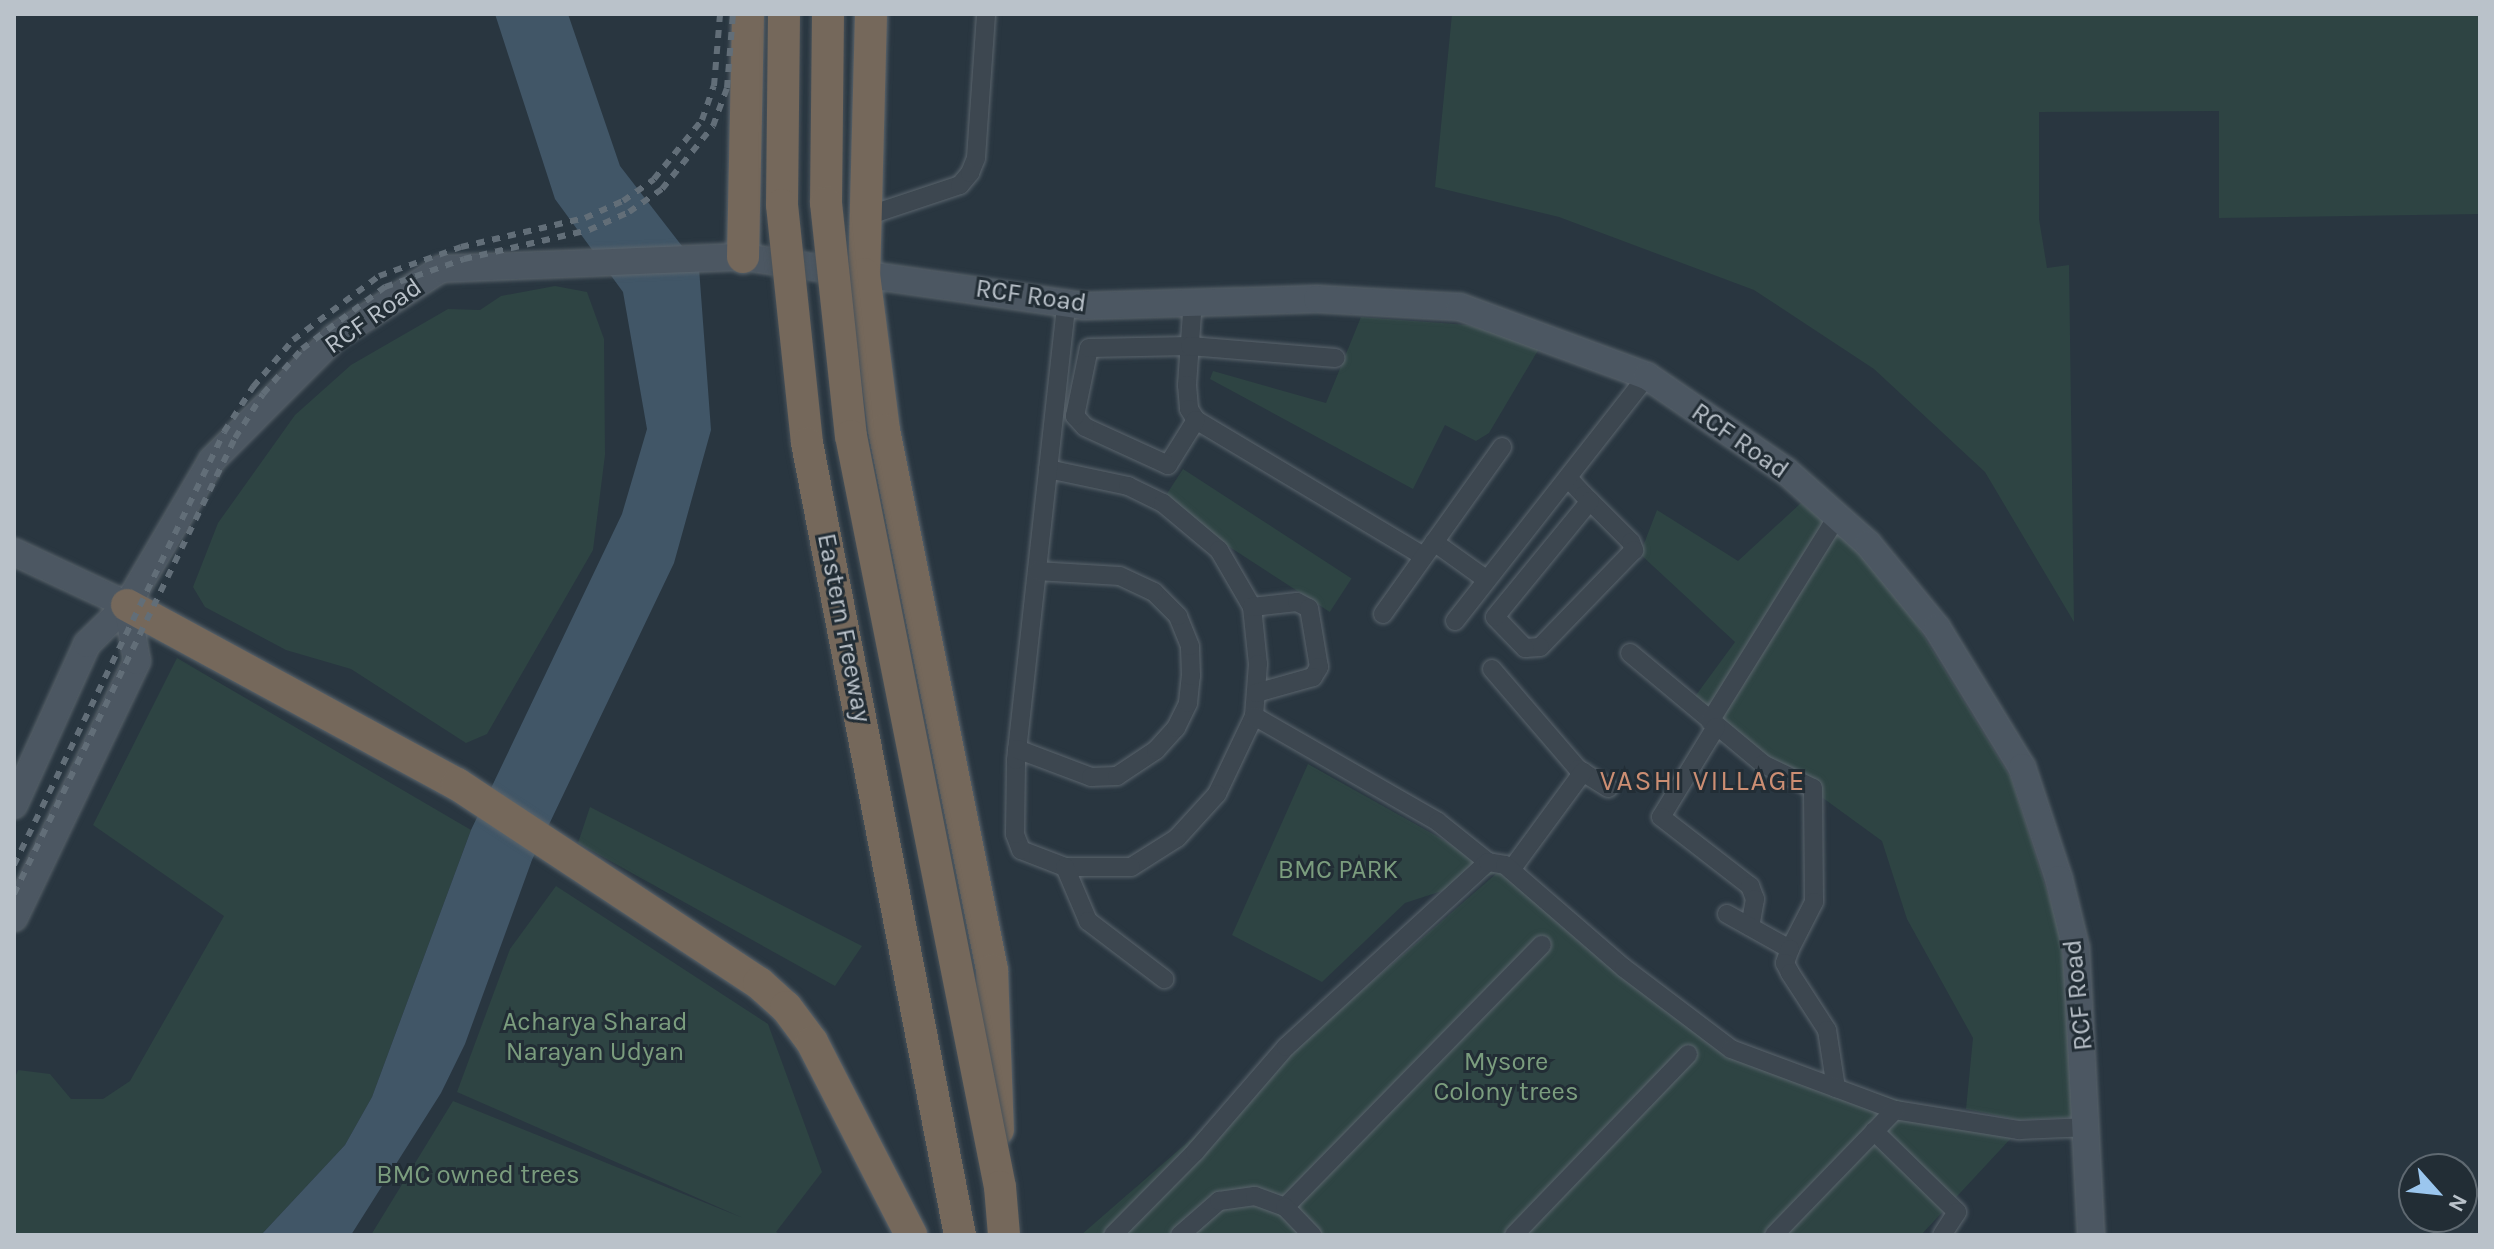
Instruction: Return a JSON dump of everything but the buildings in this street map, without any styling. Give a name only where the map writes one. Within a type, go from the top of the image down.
[{"type":"highway","points":[[743,257],[748,14]]},
{"type":"highway","name":"Eastern Freeway","points":[[784,14],[782,205],[807,443],[960,1235]]},
{"type":"highway","name":"Eastern Freeway","points":[[828,14],[826,203],[851,436],[1000,1187],[1004,1235]]},
{"type":"highway","points":[[871,14],[864,274],[884,430],[992,970],[1000,1187]]},
{"type":"highway","points":[[127,605],[457,784],[601,876],[759,983],[786,1007],[825,1067],[911,1235]]},
{"type":"street","points":[[867,216],[960,185],[970,173],[976,158],[986,14]]},
{"type":"street","name":"RCF Road","points":[[14,805],[87,644],[127,605],[212,460],[335,337],[441,269],[743,257],[1067,300],[1087,306],[1193,299],[1332,299],[1460,307],[1647,376],[1786,471],[1868,544],[1937,628],[2022,767],[2076,948],[2089,1127],[2091,1235]]},
{"type":"street","points":[[1193,299],[1188,397],[1196,420],[1487,580]]},
{"type":"street","points":[[1048,469],[1128,486],[1163,503],[1219,550],[1252,607],[1256,693],[1254,716],[1217,794],[1177,838],[1131,867],[1065,867],[1017,844],[1017,749],[1048,469],[1067,300]]},
{"type":"street","points":[[1196,420],[1168,465],[1078,423],[1075,416],[1086,354],[1097,344],[1190,346],[1336,358]]},
{"type":"street","points":[[1455,621],[1647,376]]},
{"type":"street","points":[[1383,614],[1502,447]]},
{"type":"street","points":[[1568,478],[1631,542],[1632,558],[1540,647],[1525,648],[1495,617],[1590,501]]},
{"type":"street","points":[[1750,927],[1755,899],[1750,886],[1661,817],[1837,517]]},
{"type":"street","points":[[14,552],[127,605],[137,661],[14,918]]},
{"type":"street","points":[[1017,749],[1091,777],[1117,776],[1156,750],[1176,728],[1188,703],[1190,646],[1178,616],[1154,592],[1119,576],[1037,571]]},
{"type":"street","points":[[1252,607],[1297,602],[1309,608],[1319,667],[1313,677],[1256,693]]},
{"type":"street","points":[[1630,653],[1763,764],[1813,788],[1814,902],[1785,963],[1827,1030],[1836,1088]]},
{"type":"street","points":[[1492,669],[1583,772],[1609,788]]},
{"type":"street","points":[[1254,716],[1438,822],[1488,862],[1511,870],[1624,968],[1731,1049],[1895,1110],[2019,1130],[2089,1127]]},
{"type":"street","points":[[1511,870],[1583,772]]},
{"type":"street","points":[[1113,1235],[1195,1152],[1286,1047],[1488,862]]},
{"type":"street","points":[[1065,867],[1088,921],[1164,979]]},
{"type":"street","points":[[1727,914],[1790,949]]},
{"type":"street","points":[[1285,1207],[1542,945]]},
{"type":"street","points":[[1514,1235],[1688,1054]]},
{"type":"street","points":[[1774,1235],[1895,1110]]},
{"type":"street","points":[[1874,1131],[1957,1212],[1942,1235]]},
{"type":"street","points":[[1180,1235],[1219,1201],[1255,1196],[1285,1207],[1312,1235]]},
{"type":"green space","points":[[1452,14],[2480,14],[2480,214],[2219,218],[2219,111],[2039,112],[2039,219],[2047,268],[2069,265],[2074,622],[1985,472],[1874,369],[1754,290],[1559,217],[1435,187]]},
{"type":"green space","points":[[555,286],[587,292],[604,339],[605,455],[593,550],[487,734],[466,743],[351,669],[286,650],[205,607],[193,587],[218,523],[295,415],[351,365],[448,309],[480,310],[501,296]]},
{"type":"green space","points":[[1361,317],[1468,325],[1540,347],[1489,433],[1476,441],[1445,425],[1413,489],[1210,379],[1213,371],[1326,403]]},
{"type":"green space","points":[[1183,469],[1352,578],[1330,612],[1161,503]]},
{"type":"green space","points":[[1801,503],[1852,544],[1914,620],[2011,778],[2060,932],[2079,1117],[2018,1120],[1966,1109],[1973,1038],[1907,919],[1882,841],[1691,702],[1735,642],[1640,554],[1657,510],[1738,561]]},
{"type":"green space","points":[[177,658],[471,830],[372,1097],[345,1145],[261,1235],[14,1235],[14,1080],[18,1070],[50,1074],[71,1099],[103,1099],[130,1081],[224,916],[93,825]]},
{"type":"green space","name":"Mysore Colony trees","points":[[1308,764],[1499,871],[1731,1049],[2014,1135],[1921,1235],[1081,1235],[1497,873],[1405,903],[1322,982],[1232,935]]},
{"type":"green space","points":[[590,807],[862,946],[835,986],[578,843]]},
{"type":"green space","name":"Acharya Sharad Narayan Udyan","points":[[556,886],[768,1024],[822,1172],[776,1232],[782,1235],[371,1235],[453,1101],[743,1218],[457,1092],[510,949]]},
{"type":"water","points":[[495,14],[568,14],[620,166],[699,268],[711,430],[674,563],[532,860],[465,1044],[441,1093],[351,1235],[261,1235],[345,1145],[372,1097],[471,830],[622,514],[647,429],[623,292],[555,199]]},
{"type":"railway","points":[[14,865],[224,432],[253,387],[293,340],[379,276],[461,247],[585,218],[623,201],[654,179],[702,120],[714,86],[720,14]]},
{"type":"railway","points":[[14,894],[235,438],[263,394],[302,349],[385,287],[464,259],[589,230],[629,212],[662,189],[713,126],[727,88],[733,14]]},
{"type":"district","name":"VASHI VILLAGE","points":[[1703,781]]},
{"type":"park label","name":"BMC PARK","points":[[1338,870]]},
{"type":"park label","name":"BMC owned trees","points":[[478,1175]]}]
